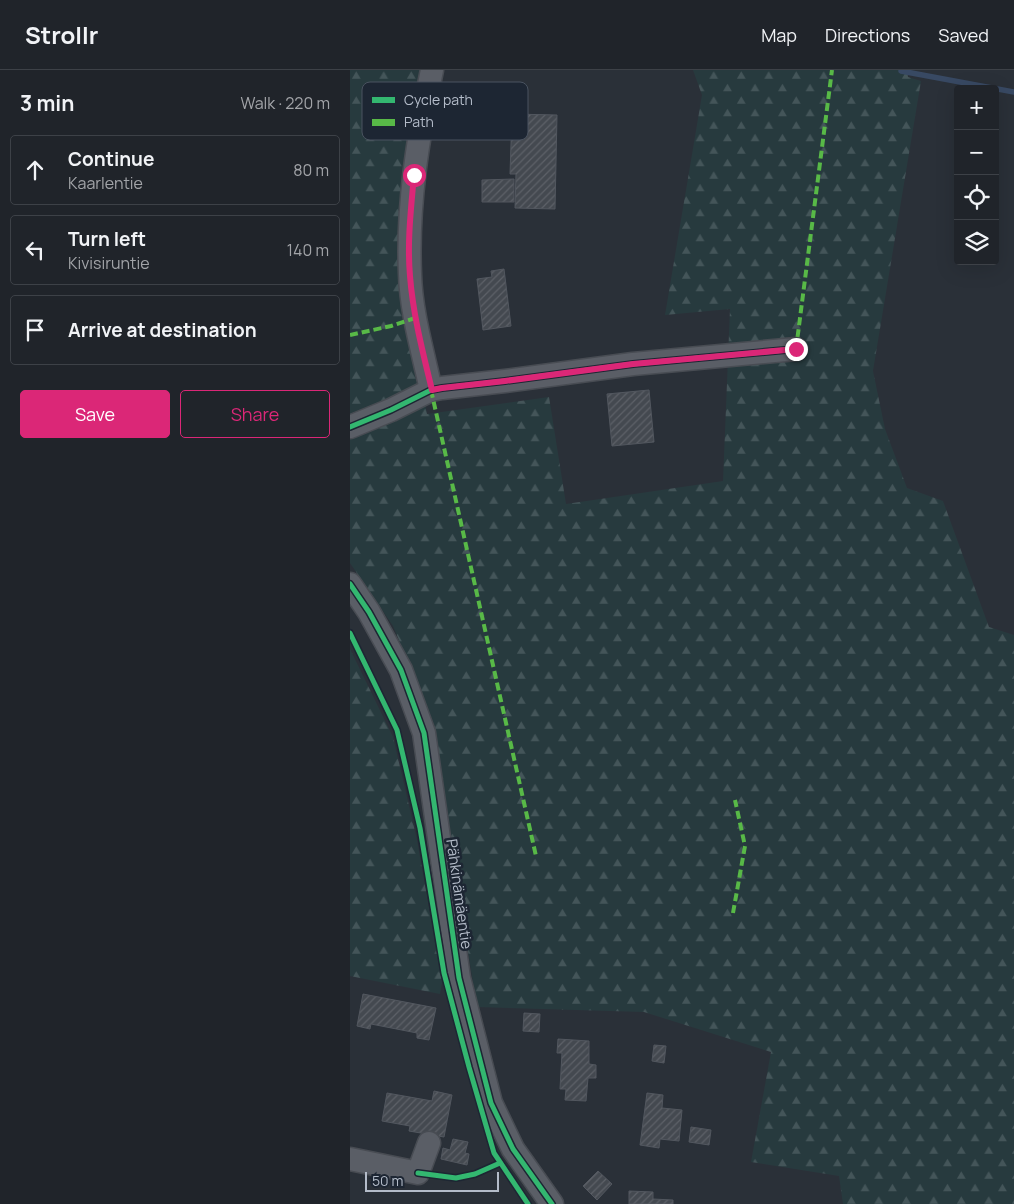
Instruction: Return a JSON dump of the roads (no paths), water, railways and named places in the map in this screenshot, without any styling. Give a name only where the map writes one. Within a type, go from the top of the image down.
[{"type":"street","points":[[419,140],[410,217],[410,276],[415,318],[432,390]]},
{"type":"street","points":[[350,427],[432,390],[442,388],[633,364],[796,349]]},
{"type":"street","name":"Pähkinämäentie","points":[[350,584],[370,612],[401,670],[424,733],[459,978],[491,1103],[513,1149],[552,1204]]},
{"type":"street","points":[[350,1159],[418,1173],[429,1143]]},
{"type":"waterway","points":[[901,71],[1014,92]]}]
